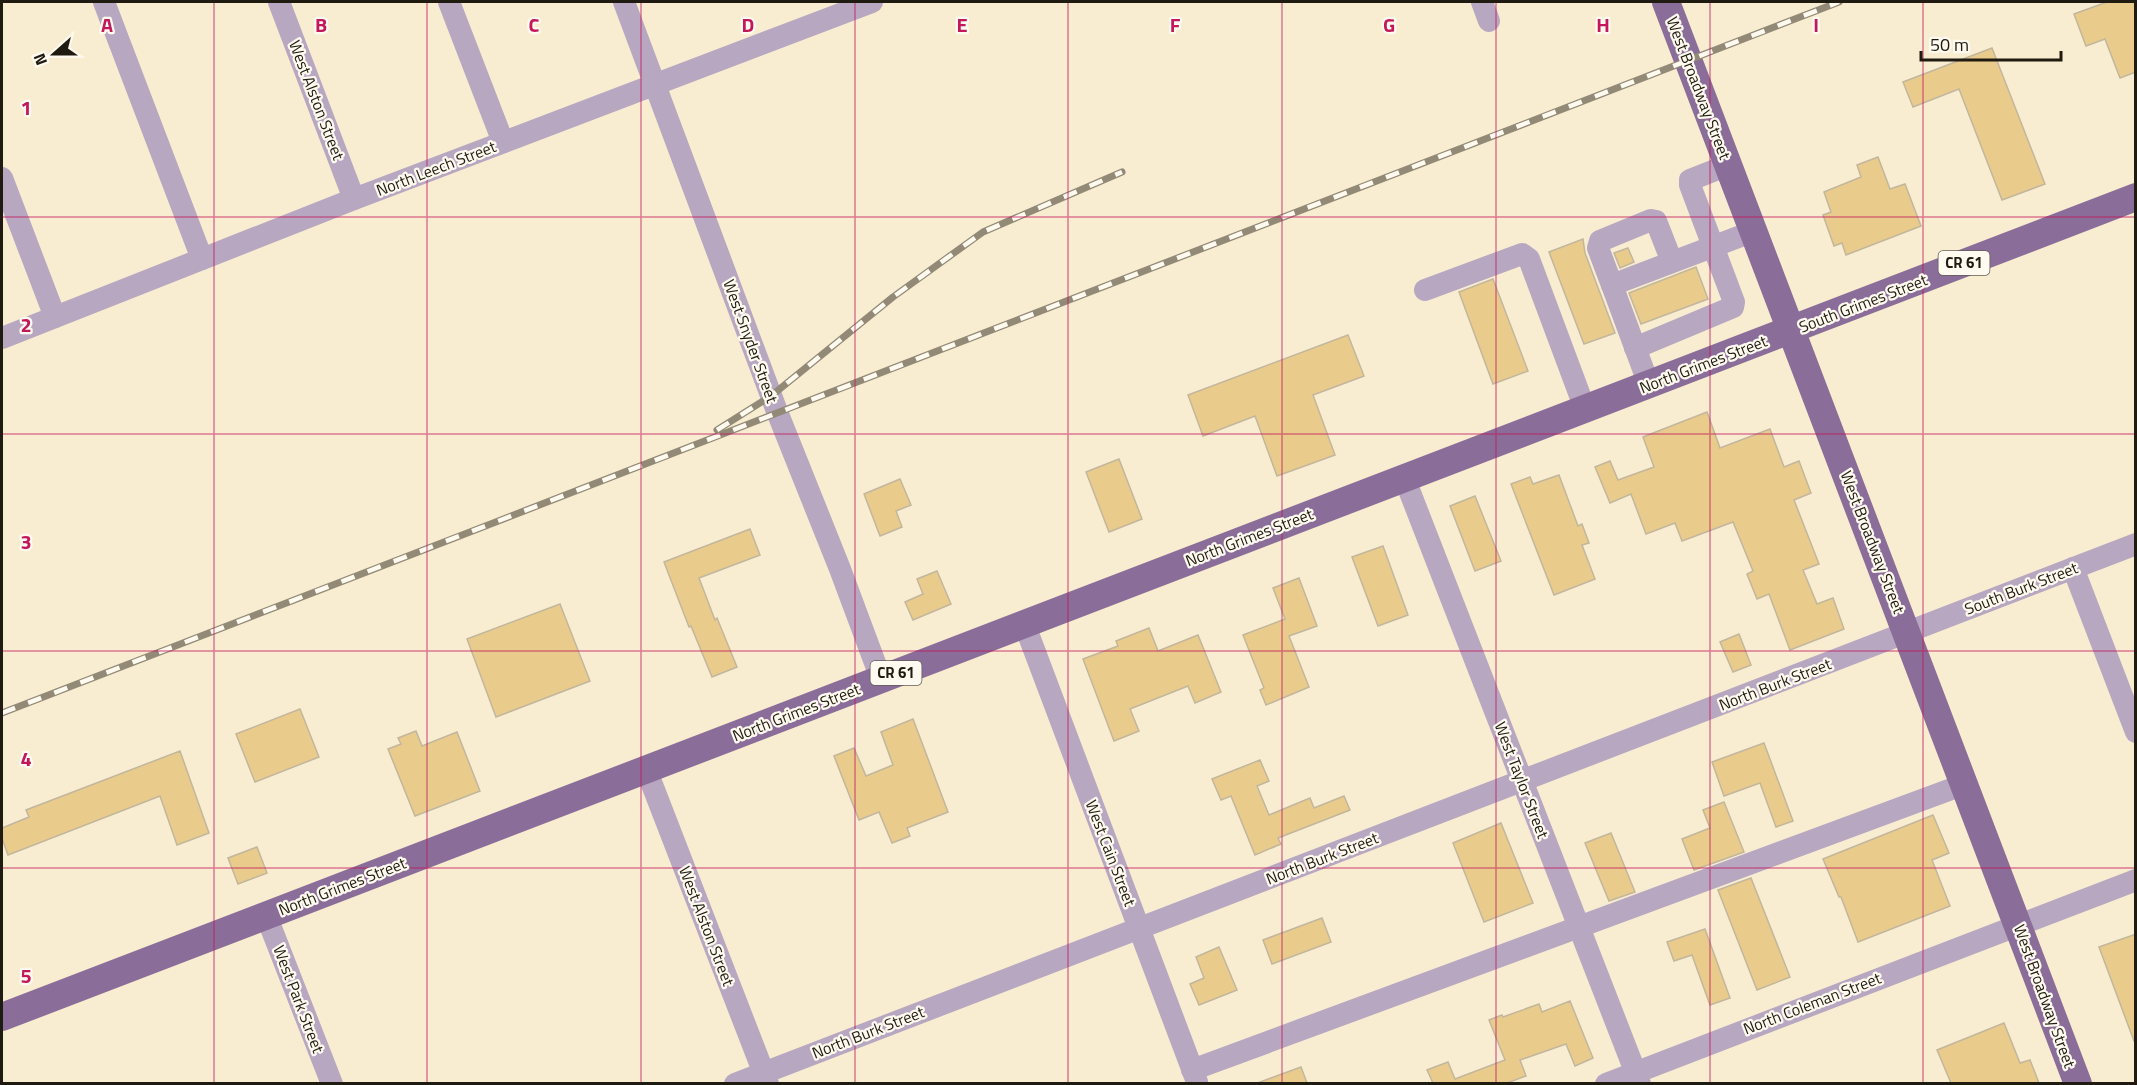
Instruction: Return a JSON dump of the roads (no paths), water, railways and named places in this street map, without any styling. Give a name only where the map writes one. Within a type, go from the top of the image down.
[{"type":"main road","name":"West Broadway Street","points":[[1666,2],[2078,1083]]},
{"type":"main road","name":"South Grimes Street","points":[[1792,330],[2136,197]]},
{"type":"main road","name":"North Grimes Street","points":[[2,1017],[1792,330]]},
{"type":"street","points":[[104,2],[202,259]]},
{"type":"street","name":"West Alston Street","points":[[279,2],[354,199]]},
{"type":"street","points":[[449,2],[503,142]]},
{"type":"street","name":"West Snyder Street","points":[[624,2],[778,414],[881,679]]},
{"type":"street","name":"North Leech Street","points":[[2,338],[354,199],[872,2]]},
{"type":"street","points":[[1635,348],[1733,308],[1734,302],[1690,185],[1690,180],[1728,165]]},
{"type":"street","points":[[2,178],[55,317]]},
{"type":"street","points":[[1649,384],[1598,248],[1600,241],[1652,220],[1656,221],[1672,262]]},
{"type":"street","points":[[1612,285],[1754,231]]},
{"type":"street","points":[[1425,290],[1522,254],[1526,255],[1585,409]]},
{"type":"street","name":"West Taylor Street","points":[[1404,477],[1638,1078]]},
{"type":"street","name":"South Burk Street","points":[[1907,632],[2136,544]]},
{"type":"street","points":[[2073,568],[2134,721]]},
{"type":"street","name":"West Cain Street","points":[[1024,623],[1195,1077]]},
{"type":"street","name":"North Burk Street","points":[[735,1083],[766,1078],[1139,928],[1907,632]]},
{"type":"street","name":"West Alston Street","points":[[646,769],[766,1078]]},
{"type":"street","points":[[1195,1077],[1579,927],[1965,784]]},
{"type":"street","name":"North Coleman Street","points":[[1606,1083],[1638,1078],[2013,925],[2019,925],[2136,880]]},
{"type":"street","name":"West Park Street","points":[[266,915],[323,1081]]},
{"type":"railway","points":[[2,713],[1839,2]]},
{"type":"railway","points":[[717,430],[771,396],[893,297],[983,232],[1122,172]]}]
